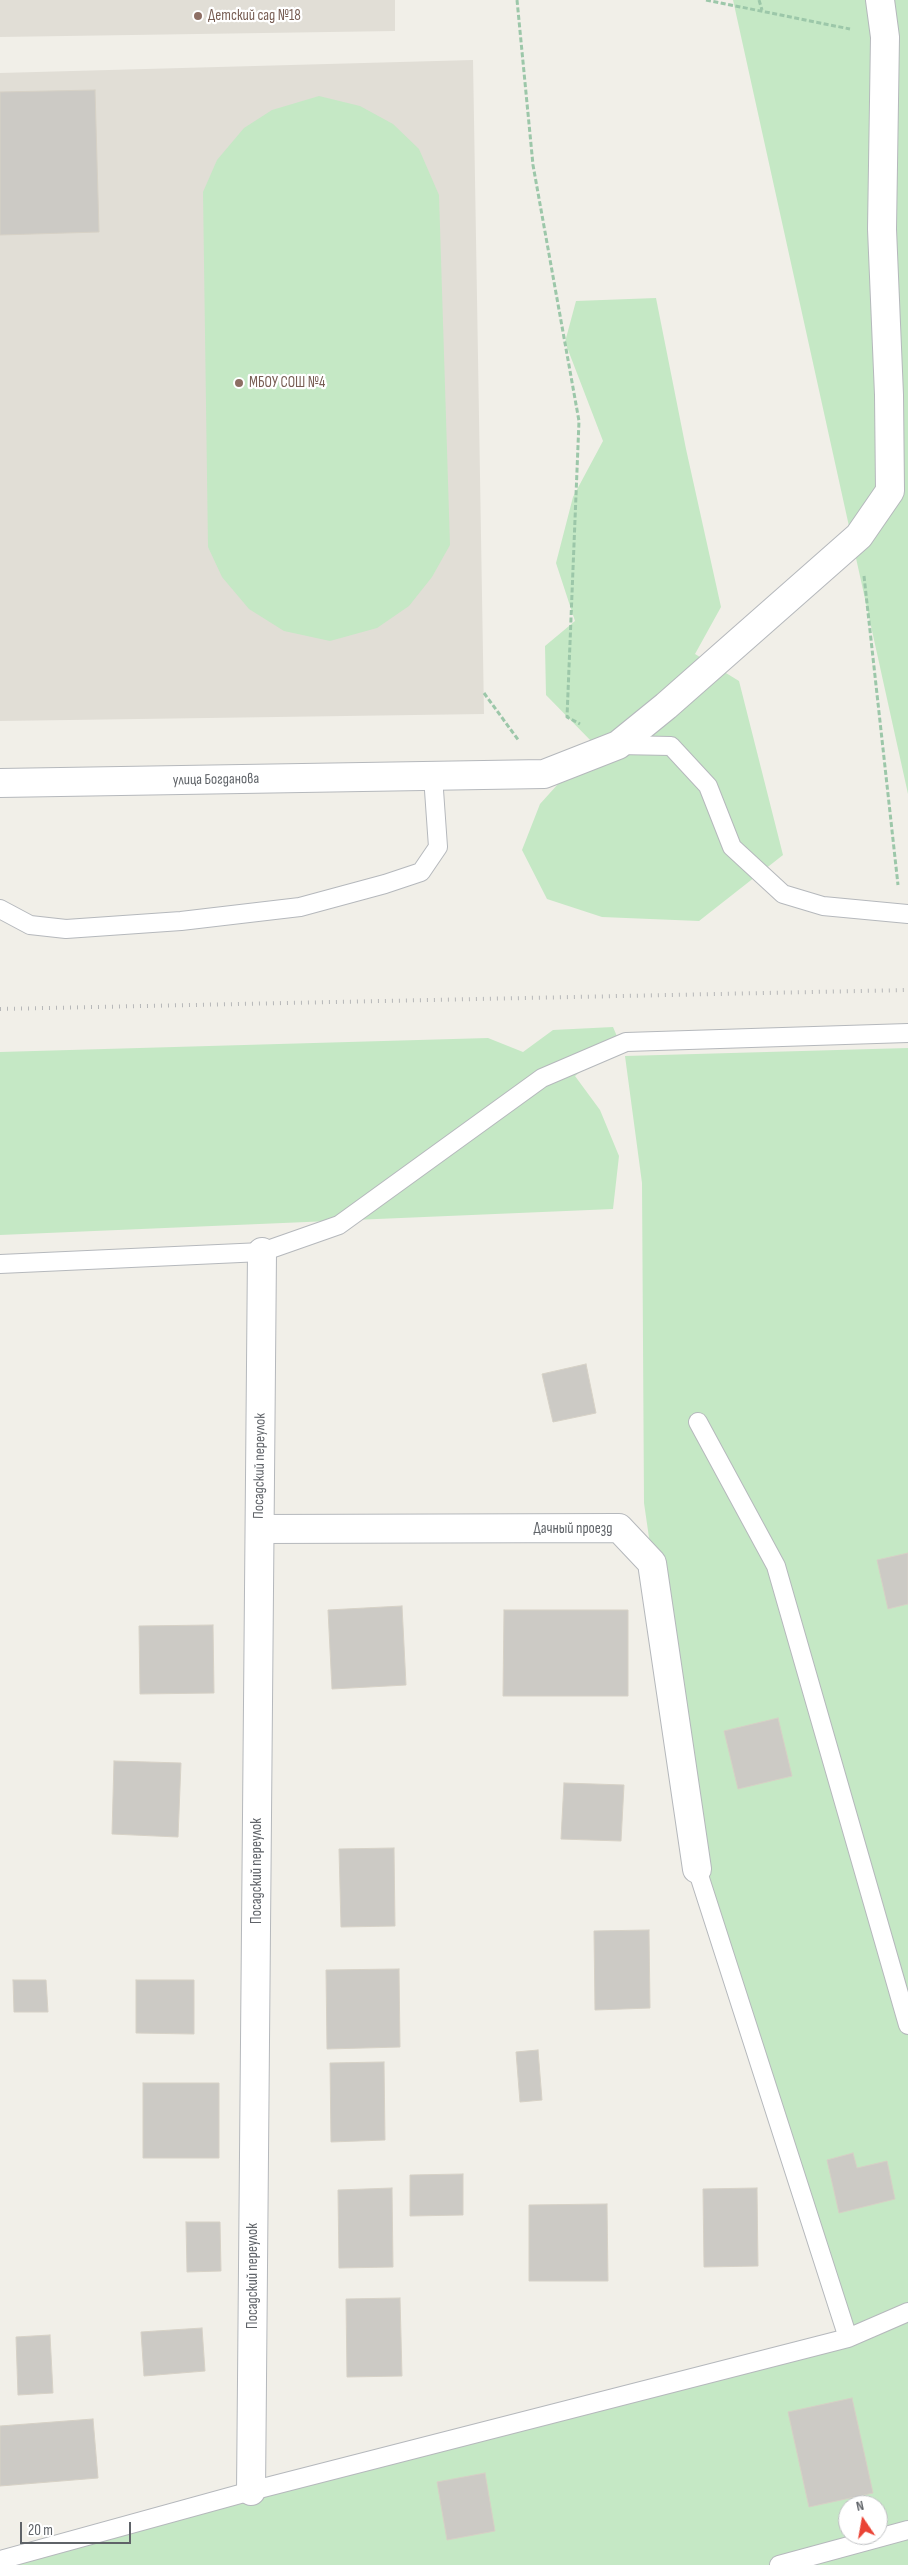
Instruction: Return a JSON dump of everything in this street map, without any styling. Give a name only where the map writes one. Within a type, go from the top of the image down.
[{"type":"street","points":[[544,774],[618,745],[666,706],[860,536],[890,491],[889,395],[882,229],[885,37],[880,0]]},
{"type":"street","name":"улица Богданова","points":[[0,783],[544,774]]},
{"type":"street","name":"Посадский переулок","points":[[251,2490],[262,1252]]},
{"type":"street","name":"Дачный проезд","points":[[260,1529],[619,1528],[652,1563],[698,1868]]},
{"type":"lane","points":[[618,745],[671,746],[708,786],[732,847],[783,894],[822,906],[904,914]]},
{"type":"lane","points":[[0,909],[30,925],[66,929],[180,921],[300,907],[385,884],[420,872],[438,847],[433,776]]},
{"type":"lane","points":[[0,1264],[262,1252],[338,1226],[542,1078],[626,1042],[908,1033]]},
{"type":"lane","points":[[698,1422],[776,1566],[908,2025]]},
{"type":"lane","points":[[698,1868],[848,2338]]},
{"type":"lane","points":[[0,2560],[251,2490],[848,2338],[908,2312]]},
{"type":"lane","points":[[779,2565],[908,2530]]},
{"type":"path","points":[[517,0],[533,165],[580,421],[567,717]]},
{"type":"path","points":[[706,0],[762,10],[885,37]]},
{"type":"path","points":[[760,0],[762,10]]},
{"type":"path","points":[[860,536],[904,914]]},
{"type":"path","points":[[484,693],[544,774]]},
{"type":"shaded area","name":"Детский сад №18","points":[[0,0],[395,0],[395,31],[0,37]]},
{"type":"shaded area","name":"МБОУ СОШ №4","points":[[473,60],[484,714],[0,721],[0,73]]},
{"type":"green space","points":[[733,0],[908,0],[908,794]]},
{"type":"green space","points":[[319,96],[360,106],[393,124],[419,149],[439,195],[450,545],[432,577],[409,606],[377,628],[330,641],[284,631],[249,609],[222,577],[208,547],[203,192],[217,160],[244,128],[272,110]]},
{"type":"green space","points":[[656,298],[686,449],[721,607],[695,654],[739,681],[783,855],[699,921],[602,917],[547,899],[522,850],[540,804],[594,744],[546,695],[545,646],[575,621],[556,563],[573,497],[603,441],[565,342],[576,301]]},
{"type":"green space","points":[[613,1027],[619,1041],[575,1076],[600,1110],[619,1156],[613,1209],[0,1235],[0,1052],[488,1038],[523,1052],[553,1030]]},
{"type":"green space","points":[[908,1048],[908,2565],[0,2565],[848,2338],[697,1869],[644,1503],[642,1183],[625,1056]]},
{"type":"building","points":[[95,90],[99,232],[0,235],[0,92]]},
{"type":"building","points":[[586,1364],[596,1413],[553,1422],[542,1374]]},
{"type":"building","points":[[908,1553],[908,1604],[888,1609],[877,1560]]},
{"type":"building","points":[[402,1606],[406,1685],[332,1689],[328,1610]]},
{"type":"building","points":[[504,1610],[628,1610],[628,1696],[503,1696]]},
{"type":"building","points":[[213,1625],[214,1693],[140,1694],[139,1626]]},
{"type":"building","points":[[778,1718],[792,1776],[738,1789],[724,1731]]},
{"type":"building","points":[[114,1761],[181,1763],[178,1837],[112,1834]]},
{"type":"building","points":[[564,1783],[624,1785],[621,1841],[561,1839]]},
{"type":"building","points":[[394,1848],[395,1926],[341,1927],[339,1849]]},
{"type":"building","points":[[649,1930],[650,2008],[595,2010],[594,1931]]},
{"type":"building","points":[[399,1969],[400,2047],[327,2049],[326,1970]]},
{"type":"building","points":[[13,1980],[46,1980],[48,2012],[14,2012]]},
{"type":"building","points":[[136,1980],[194,1980],[194,2034],[136,2033]]},
{"type":"building","points":[[538,2050],[542,2100],[520,2102],[516,2052]]},
{"type":"building","points":[[384,2062],[385,2140],[331,2142],[330,2063]]},
{"type":"building","points":[[143,2083],[219,2083],[219,2158],[143,2158]]},
{"type":"building","points":[[853,2153],[857,2168],[887,2161],[895,2199],[839,2213],[827,2160]]},
{"type":"building","points":[[463,2174],[463,2215],[410,2216],[410,2175]]},
{"type":"building","points":[[392,2188],[393,2267],[339,2268],[338,2190]]},
{"type":"building","points":[[757,2188],[758,2266],[704,2267],[703,2189]]},
{"type":"building","points":[[607,2204],[608,2281],[529,2281],[529,2205]]},
{"type":"building","points":[[186,2222],[220,2222],[221,2271],[187,2272]]},
{"type":"building","points":[[400,2298],[402,2376],[347,2377],[346,2299]]},
{"type":"building","points":[[202,2328],[205,2371],[144,2376],[141,2332]]},
{"type":"building","points":[[50,2335],[53,2393],[18,2395],[16,2337]]},
{"type":"building","points":[[852,2398],[873,2493],[838,2495],[838,2501],[809,2507],[788,2412]]},
{"type":"building","points":[[93,2419],[98,2478],[0,2486],[0,2426]]},
{"type":"building","points":[[485,2473],[495,2531],[447,2540],[437,2482]]},
{"type":"railway","points":[[0,1009],[908,990]]},
{"type":"place","name":"Детский сад №18","points":[[198,16]]},
{"type":"place","name":"МБОУ СОШ №4","points":[[239,383]]}]
